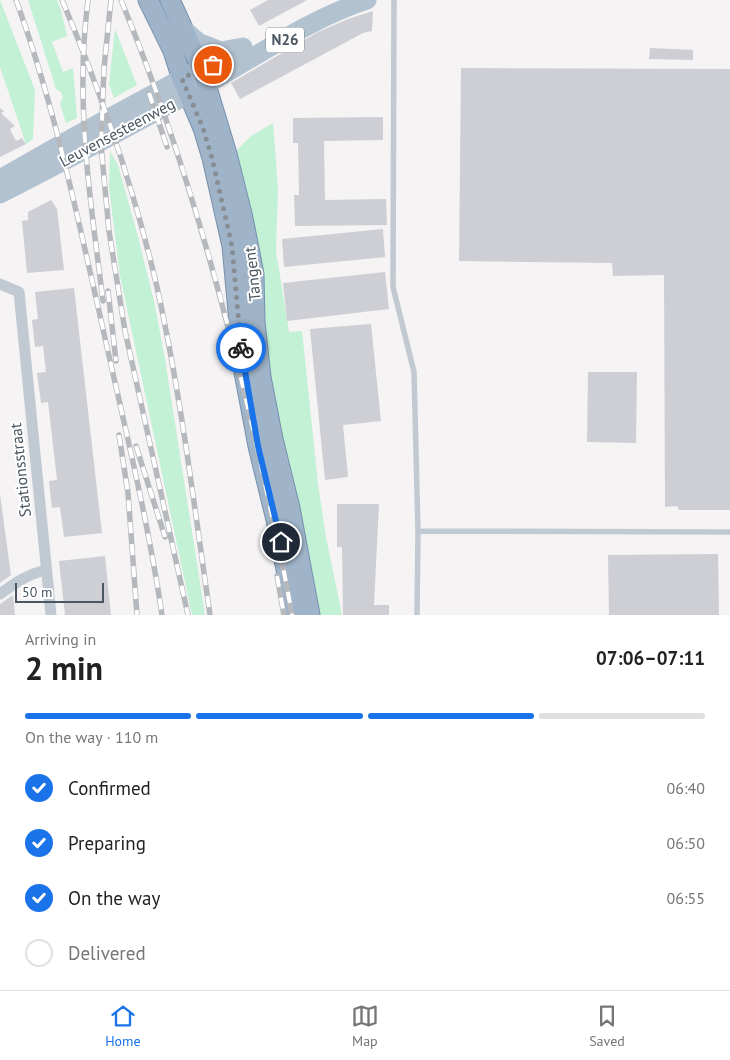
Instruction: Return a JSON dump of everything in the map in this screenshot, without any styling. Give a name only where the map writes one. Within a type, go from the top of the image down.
[{"type":"highway","name":"Tangent","points":[[148,0],[173,52],[203,128],[212,158],[232,246],[243,366],[258,446],[277,524],[295,615]]},
{"type":"highway","name":"Tangent","points":[[170,0],[203,77],[227,154],[248,241],[254,274],[256,332],[261,377],[273,439],[292,516],[310,615]]},
{"type":"main road","name":"Leuvensesteenweg","points":[[203,77],[249,46],[338,0]]},
{"type":"main road","name":"Leuvensesteenweg","points":[[0,179],[203,77],[366,0]]},
{"type":"main road","points":[[182,28],[198,42],[221,51],[249,46]]},
{"type":"main road","name":"Leuvensesteenweg","points":[[0,194],[185,86]]},
{"type":"street","name":"Stationsstraat","points":[[0,284],[19,292],[51,615]]},
{"type":"street","points":[[0,594],[25,576],[46,570]]},
{"type":"lane","points":[[394,0],[393,287],[414,372],[418,531],[417,615]]},
{"type":"lane","points":[[418,531],[730,532]]},
{"type":"green space","points":[[0,0],[35,90],[33,139],[26,144],[0,67]]},
{"type":"green space","points":[[28,0],[57,0],[61,10],[67,36],[52,42],[63,72],[73,68],[77,118],[66,123],[60,104],[63,97],[61,92],[56,89]]},
{"type":"green space","points":[[115,29],[137,85],[114,98],[109,84]]},
{"type":"green space","points":[[273,123],[278,188],[276,251],[289,332],[302,331],[318,484],[326,537],[342,615],[320,615],[300,514],[273,409],[277,408],[268,374],[265,314],[254,315],[225,222],[248,213],[250,208],[235,152],[251,136]]},
{"type":"green space","points":[[110,151],[118,165],[154,301],[165,359],[205,615],[192,615],[120,276],[109,187]]},
{"type":"building","points":[[268,0],[307,0],[259,26],[250,10]]},
{"type":"building","points":[[373,11],[372,31],[363,33],[240,99],[231,83],[318,32]]},
{"type":"building","points":[[650,48],[693,50],[693,60],[649,59]]},
{"type":"building","points":[[461,68],[730,69],[730,510],[679,510],[677,506],[665,507],[664,275],[613,276],[612,263],[459,261]]},
{"type":"building","points":[[0,108],[4,111],[1,113],[15,126],[10,129],[16,141],[22,138],[26,144],[0,157]]},
{"type":"building","points":[[383,117],[383,140],[324,141],[325,200],[386,199],[387,225],[295,226],[294,195],[299,195],[298,143],[293,143],[293,118]]},
{"type":"building","points":[[51,200],[57,209],[64,270],[27,273],[22,221],[28,220],[28,212]]},
{"type":"building","points":[[383,229],[385,257],[284,267],[282,239]]},
{"type":"building","points":[[385,272],[389,309],[287,321],[283,283]]},
{"type":"building","points":[[74,288],[102,533],[64,537],[60,507],[52,508],[49,481],[57,480],[48,402],[41,403],[37,373],[46,372],[43,346],[35,347],[32,320],[38,319],[35,292]]},
{"type":"building","points":[[371,324],[381,421],[343,425],[348,477],[325,480],[310,329]]},
{"type":"building","points":[[588,372],[637,372],[636,443],[587,442]]},
{"type":"building","points":[[0,494],[11,575],[0,583]]},
{"type":"building","points":[[337,504],[379,504],[374,605],[389,605],[389,615],[343,615],[342,547],[337,547]]},
{"type":"building","points":[[718,554],[719,615],[609,615],[608,555]]},
{"type":"building","points":[[105,556],[111,615],[65,615],[59,561]]},
{"type":"building","points":[[13,595],[15,615],[0,615],[0,604]]},
{"type":"railway","points":[[16,0],[41,76],[72,193],[125,425],[162,615]]},
{"type":"railway","points":[[62,0],[116,141],[157,287],[180,409],[210,615]]},
{"type":"railway","points":[[88,0],[83,67],[84,132],[103,301]]},
{"type":"railway","points":[[111,0],[104,68],[101,145],[109,231],[125,331],[188,615]]},
{"type":"railway","points":[[121,0],[165,116],[219,294],[249,414],[292,615]]},
{"type":"railway","points":[[149,93],[167,147]]},
{"type":"railway","points":[[108,291],[116,361]]},
{"type":"railway","points":[[119,435],[128,493],[137,615]]},
{"type":"railway","points":[[136,446],[165,537]]},
{"type":"railway","points":[[277,576],[284,615]]},
{"type":"way so far","points":[[213,65],[201,68],[182,79],[203,128],[212,158],[232,246],[241,348]]},
{"type":"route","points":[[241,348],[258,446],[281,542]]}]
